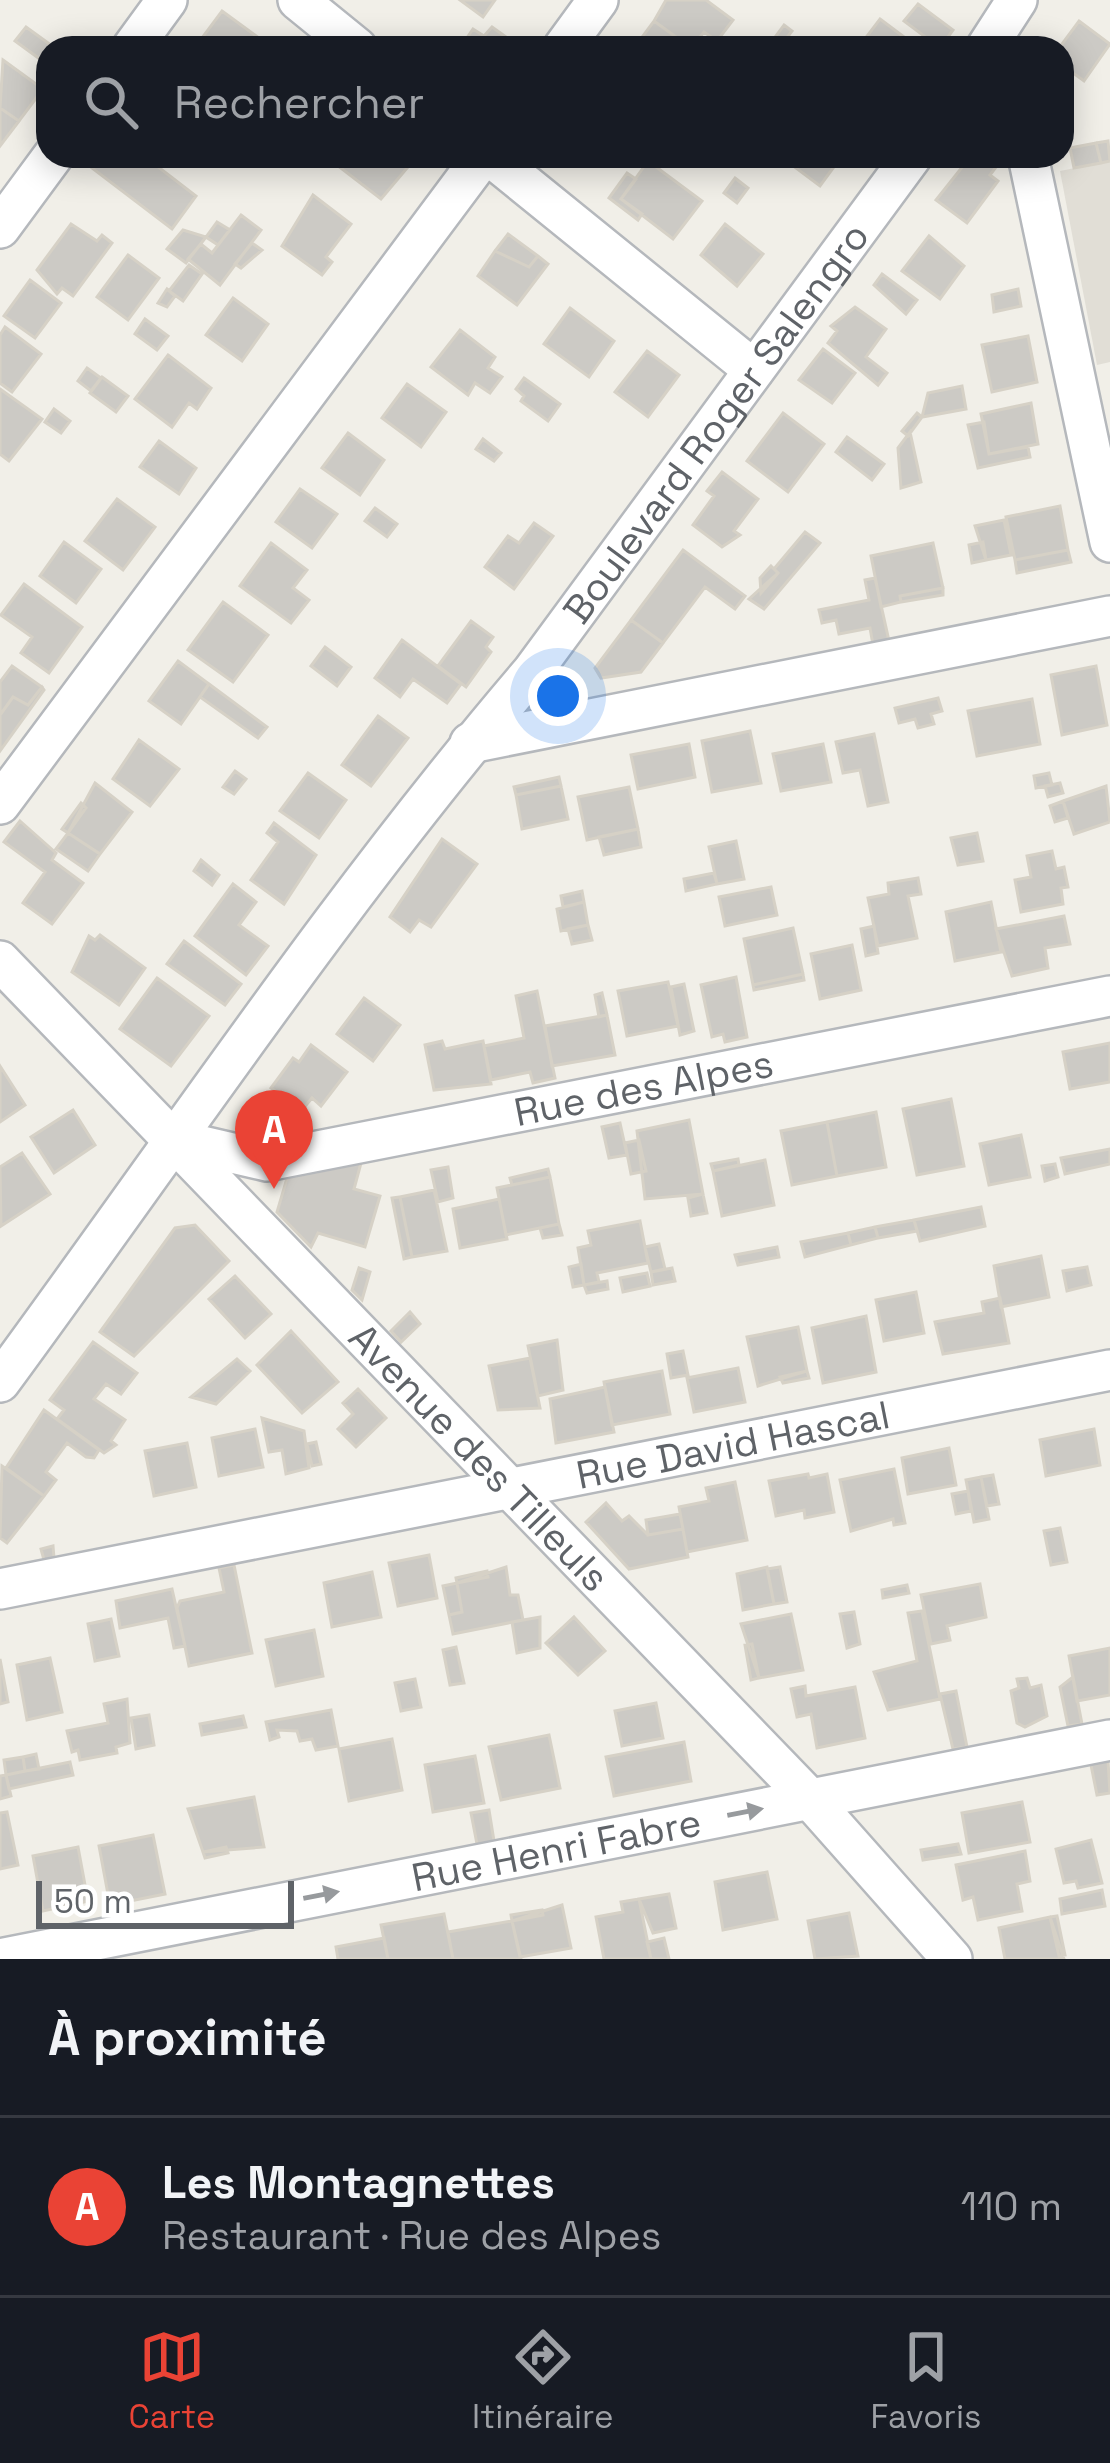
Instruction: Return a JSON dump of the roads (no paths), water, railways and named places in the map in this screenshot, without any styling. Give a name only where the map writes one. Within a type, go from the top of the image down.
[{"type":"street","points":[[141,36],[167,0]]},
{"type":"street","points":[[298,0],[342,36]]},
{"type":"street","points":[[571,36],[598,0]]},
{"type":"street","points":[[0,228],[44,168]]},
{"type":"street","points":[[0,804],[477,168]]},
{"type":"street","points":[[501,168],[754,370]]},
{"type":"street","name":"Boulevard Roger Salengro","points":[[0,1382],[470,743],[532,672],[903,168]]},
{"type":"street","points":[[1031,168],[1110,542]]},
{"type":"street","points":[[470,743],[1110,616]]},
{"type":"street","name":"Avenue des Tilleuls","points":[[0,961],[810,1799],[952,1959]]},
{"type":"street","name":"Rue des Alpes","points":[[176,1140],[267,1161],[1110,996]]},
{"type":"street","name":"Rue David Hascal","points":[[0,1589],[1110,1370]]},
{"type":"street","name":"Rue Henri Fabre","points":[[0,1959],[1110,1740]]},
{"type":"place","name":"Les Montagnettes","points":[[274,1189]]}]
